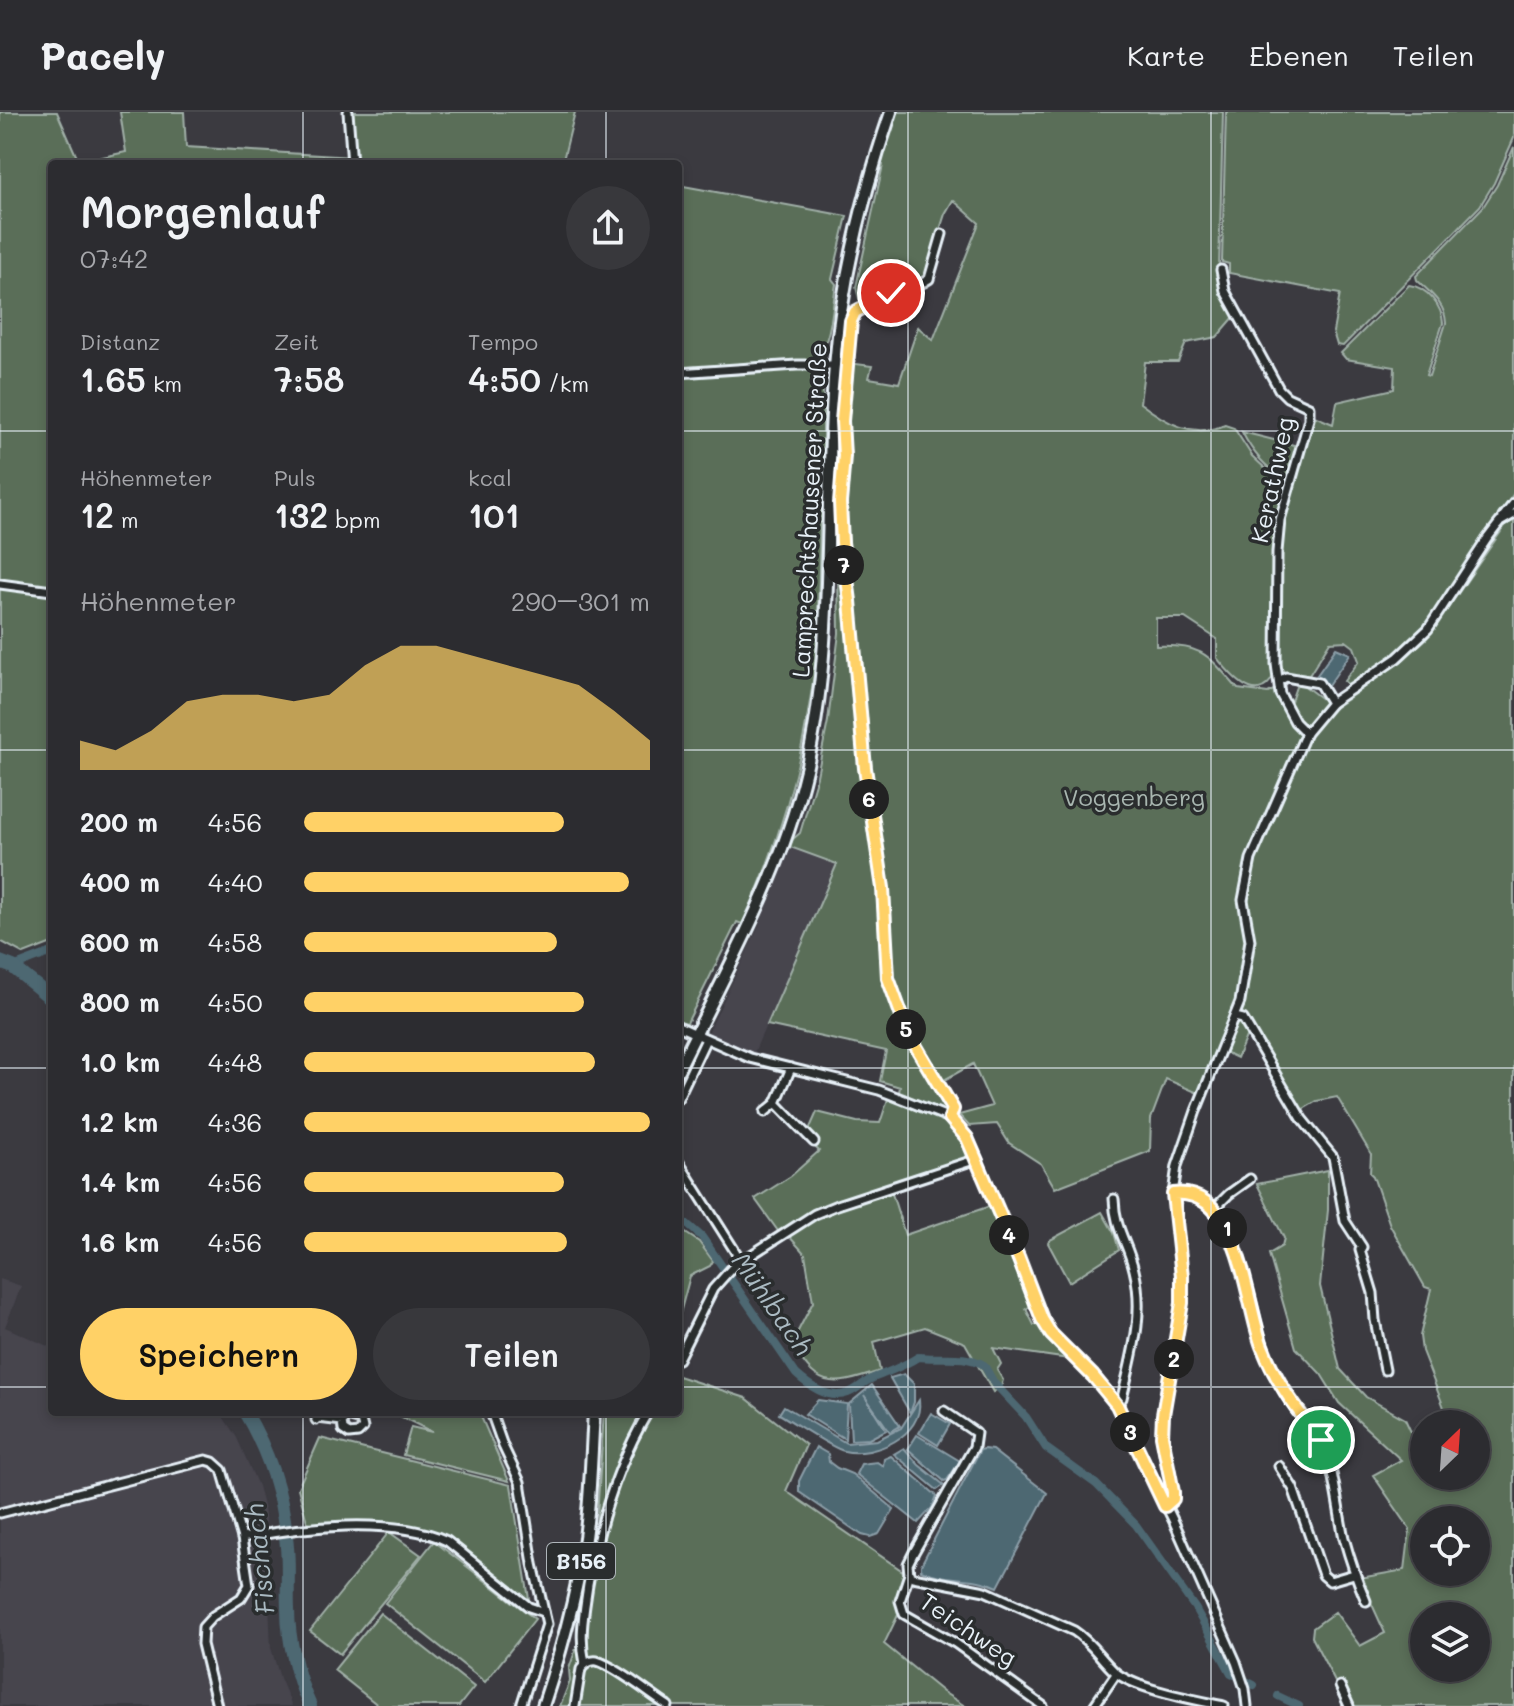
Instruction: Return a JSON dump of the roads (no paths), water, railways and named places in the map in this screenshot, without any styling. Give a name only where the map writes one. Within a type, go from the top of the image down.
[{"type":"main road","name":"Lamprechtshausener Straße","points":[[682,1064],[701,1037],[749,930],[777,863],[805,776],[824,665],[829,591],[830,460],[835,365],[842,307],[858,225],[891,112]]},
{"type":"main road","name":"B156","points":[[543,1706],[560,1654],[579,1573],[588,1513],[594,1416]]},
{"type":"street","points":[[348,112],[353,160]]},
{"type":"street","points":[[942,234],[929,279],[897,290],[855,312],[851,321],[842,421],[844,456],[840,503],[865,768],[883,888],[888,978],[908,1033],[953,1109],[950,1118]]},
{"type":"street","name":"Kerathweg","points":[[1221,270],[1225,291],[1279,389],[1287,397],[1309,407],[1309,419],[1278,537],[1276,664],[1284,701],[1295,722],[1306,733]]},
{"type":"street","points":[[682,373],[835,365]]},
{"type":"street","points":[[1165,1506],[1173,1499],[1173,1492],[1162,1436],[1163,1415],[1182,1303],[1173,1194],[1177,1166],[1196,1111],[1235,1017],[1250,940],[1243,900],[1251,859],[1306,733],[1331,703],[1390,664],[1428,629],[1457,582],[1514,503]]},
{"type":"street","points":[[1500,522],[1514,514]]},
{"type":"street","points":[[0,584],[48,590]]},
{"type":"street","points":[[1279,681],[1286,677],[1319,683],[1331,703]]},
{"type":"street","points":[[1235,1017],[1243,1019],[1302,1119],[1333,1157],[1345,1221],[1362,1247],[1360,1250],[1373,1293],[1385,1370]]},
{"type":"street","points":[[682,1028],[750,1058],[879,1090],[950,1118],[967,1138],[1042,1319],[1051,1334],[1117,1405],[1242,1676],[1247,1706]]},
{"type":"street","points":[[682,1087],[701,1037]]},
{"type":"street","points":[[765,1112],[776,1103],[791,1068]]},
{"type":"street","points":[[776,1103],[814,1142]]},
{"type":"street","points":[[682,1351],[713,1289],[740,1259],[826,1209],[977,1159]]},
{"type":"street","points":[[682,1167],[740,1259]]},
{"type":"street","points":[[1214,1209],[1250,1179]]},
{"type":"street","points":[[1173,1194],[1193,1195],[1214,1209],[1229,1234],[1270,1364],[1294,1408],[1321,1440],[1354,1574],[1366,1601]]},
{"type":"street","points":[[1114,1199],[1115,1221],[1136,1274],[1140,1324],[1122,1398],[1117,1405]]},
{"type":"street","points":[[944,1411],[976,1433],[974,1447],[914,1552],[908,1564],[909,1574],[985,1591],[1084,1638],[1116,1674],[1146,1687],[1224,1706]]},
{"type":"street","points":[[316,1420],[342,1421],[349,1416],[358,1418],[363,1422],[366,1433],[346,1432],[341,1427],[342,1421]]},
{"type":"street","points":[[492,1416],[520,1482],[547,1624],[521,1706]]},
{"type":"street","points":[[575,1706],[579,1675],[585,1664],[581,1631],[598,1533],[624,1456],[646,1416]]},
{"type":"street","points":[[0,1513],[206,1460],[222,1470],[242,1538],[249,1585],[241,1598],[207,1621],[202,1635],[217,1706]]},
{"type":"street","points":[[1279,1466],[1293,1488],[1323,1575],[1330,1581],[1354,1574]]},
{"type":"street","points":[[242,1538],[306,1529],[391,1527],[433,1535],[447,1541],[529,1607],[544,1612]]},
{"type":"street","name":"Teichweg","points":[[909,1574],[900,1601],[904,1614],[955,1643],[1043,1706]]},
{"type":"street","points":[[585,1664],[598,1661],[668,1706]]},
{"type":"street","points":[[1094,1706],[1116,1674]]},
{"type":"street","points":[[1340,1686],[1349,1706]]},
{"type":"water","points":[[1336,648],[1350,654],[1328,686],[1315,678]]},
{"type":"water","points":[[904,1374],[914,1384],[914,1402],[910,1413],[890,1378]]},
{"type":"water","points":[[872,1385],[900,1426],[890,1432],[864,1395],[886,1430],[869,1439],[851,1440],[849,1404]]},
{"type":"water","points":[[818,1400],[847,1404],[845,1439],[805,1414]]},
{"type":"water","points":[[919,1400],[914,1424],[895,1441],[869,1451],[839,1449],[779,1414],[784,1406],[846,1443],[877,1440],[901,1428]]},
{"type":"water","points":[[931,1413],[950,1424],[938,1445],[919,1433]]},
{"type":"water","points":[[917,1435],[960,1461],[947,1480],[944,1481],[908,1449]]},
{"type":"water","points":[[816,1447],[828,1454],[829,1462],[852,1474],[894,1509],[879,1534],[870,1537],[862,1535],[799,1492],[799,1481]]},
{"type":"water","points":[[904,1448],[944,1485],[937,1490],[894,1454]]},
{"type":"water","points":[[980,1450],[992,1450],[1047,1493],[998,1587],[921,1570]]},
{"type":"water","points":[[891,1456],[937,1496],[932,1508],[918,1523],[856,1474],[861,1464],[877,1462],[883,1466],[884,1459]]},
{"type":"waterway","name":"Mühlbach","points":[[13,967],[48,954]]},
{"type":"waterway","name":"Fischach","points":[[0,962],[13,967],[48,996]]},
{"type":"waterway","name":"Mühlbach","points":[[682,1222],[702,1237],[796,1374],[820,1391],[834,1395],[848,1393],[918,1357],[960,1358],[984,1365],[994,1383],[1026,1417],[1046,1448],[1096,1484],[1136,1525],[1195,1608],[1231,1673],[1254,1685]]},
{"type":"waterway","name":"Fischach","points":[[247,1416],[262,1444],[283,1512],[290,1633],[297,1671],[310,1706]]},
{"type":"waterway","name":"Mühlbach","points":[[1278,1696],[1299,1706]]},
{"type":"park label","name":"Voggenberg","points":[[1134,798]]}]
